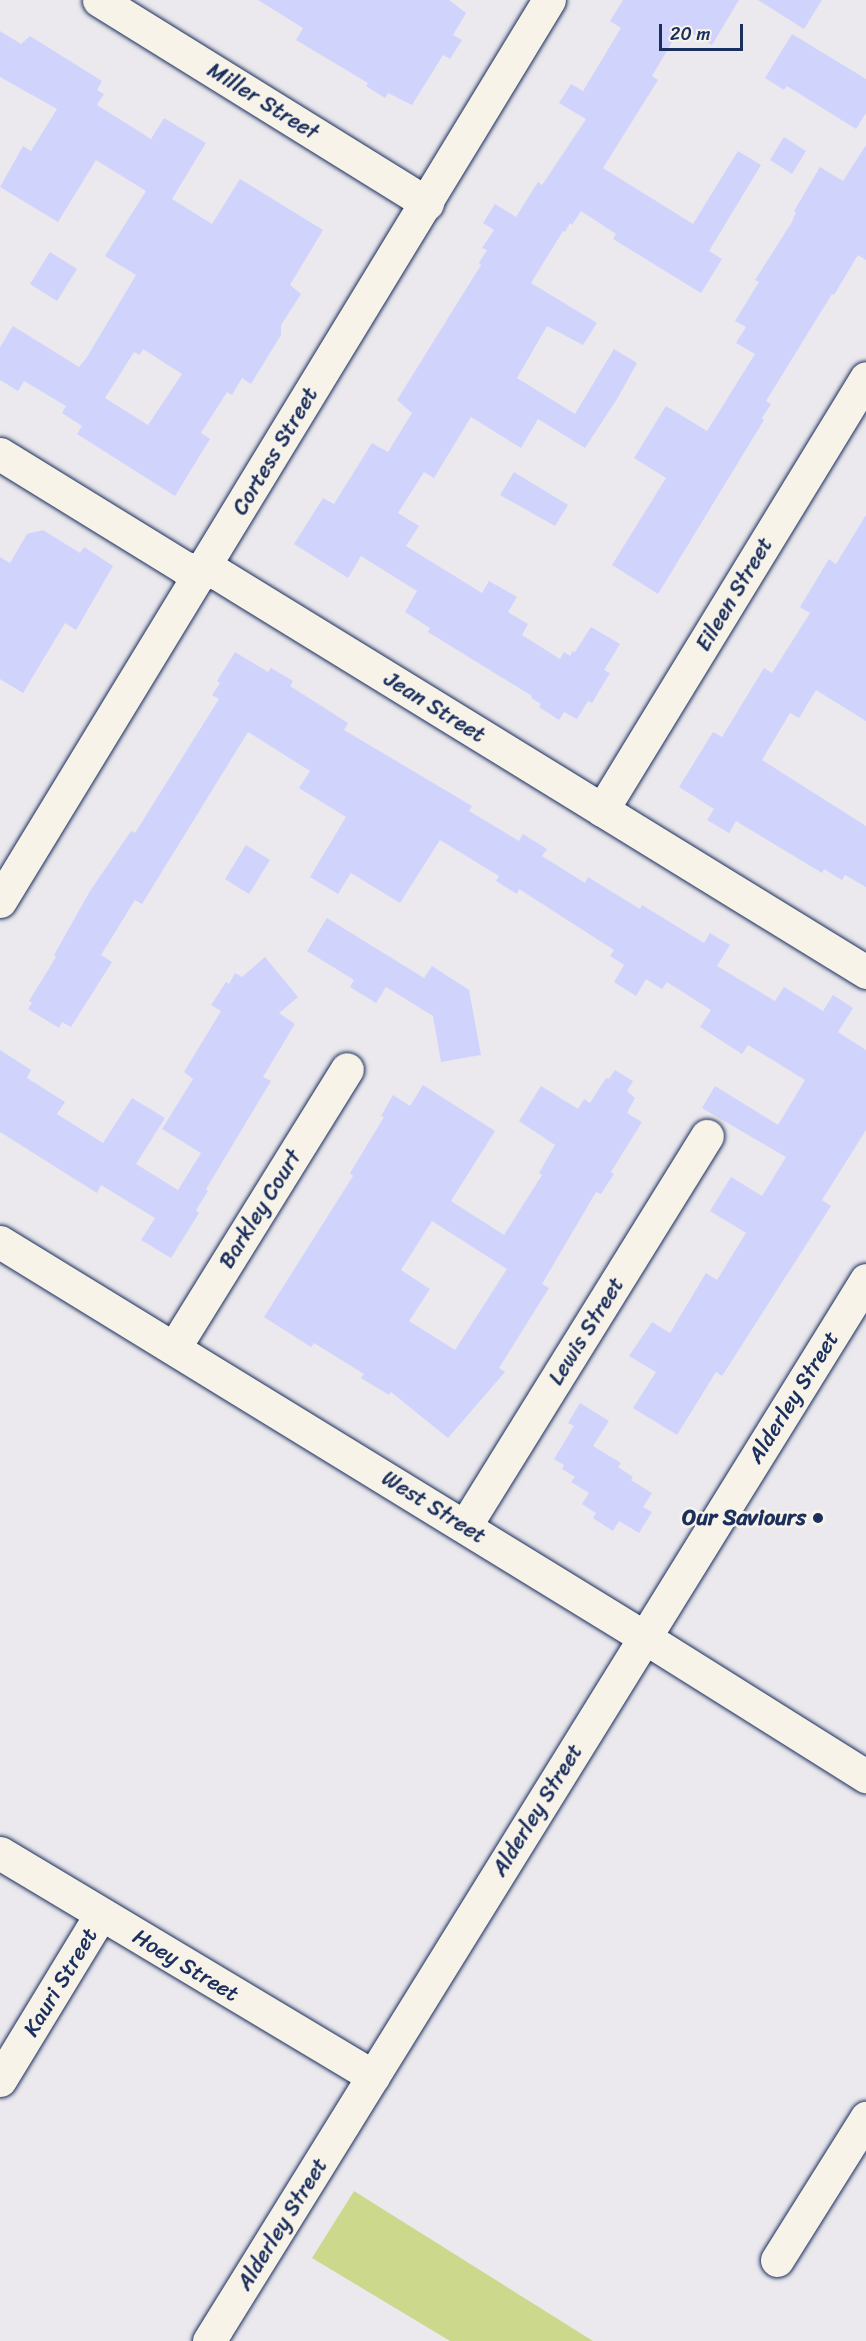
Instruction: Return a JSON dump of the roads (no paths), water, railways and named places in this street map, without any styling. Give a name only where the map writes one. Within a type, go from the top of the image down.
[{"type":"street","name":"Miller Street","points":[[99,0],[427,202]]},
{"type":"street","name":"Cortess Street","points":[[0,901],[549,0]]},
{"type":"street","name":"Eileen Street","points":[[602,810],[866,378]]},
{"type":"street","name":"Jean Street","points":[[0,454],[185,568],[217,573],[866,972]]},
{"type":"street","name":"Barkley Court","points":[[174,1348],[347,1070]]},
{"type":"street","name":"Lewis Street","points":[[465,1526],[707,1136]]},
{"type":"street","name":"West Street","points":[[0,1242],[465,1526],[866,1776]]},
{"type":"street","name":"Alderley Street","points":[[209,2341],[866,1280]]},
{"type":"street","name":"Hoey Street","points":[[0,1853],[373,2076]]},
{"type":"street","name":"Kauri Street","points":[[0,2079],[101,1914]]},
{"type":"street","points":[[777,2260],[866,2118]]},
{"type":"place","name":"Our Saviours","points":[[818,1518]]}]
